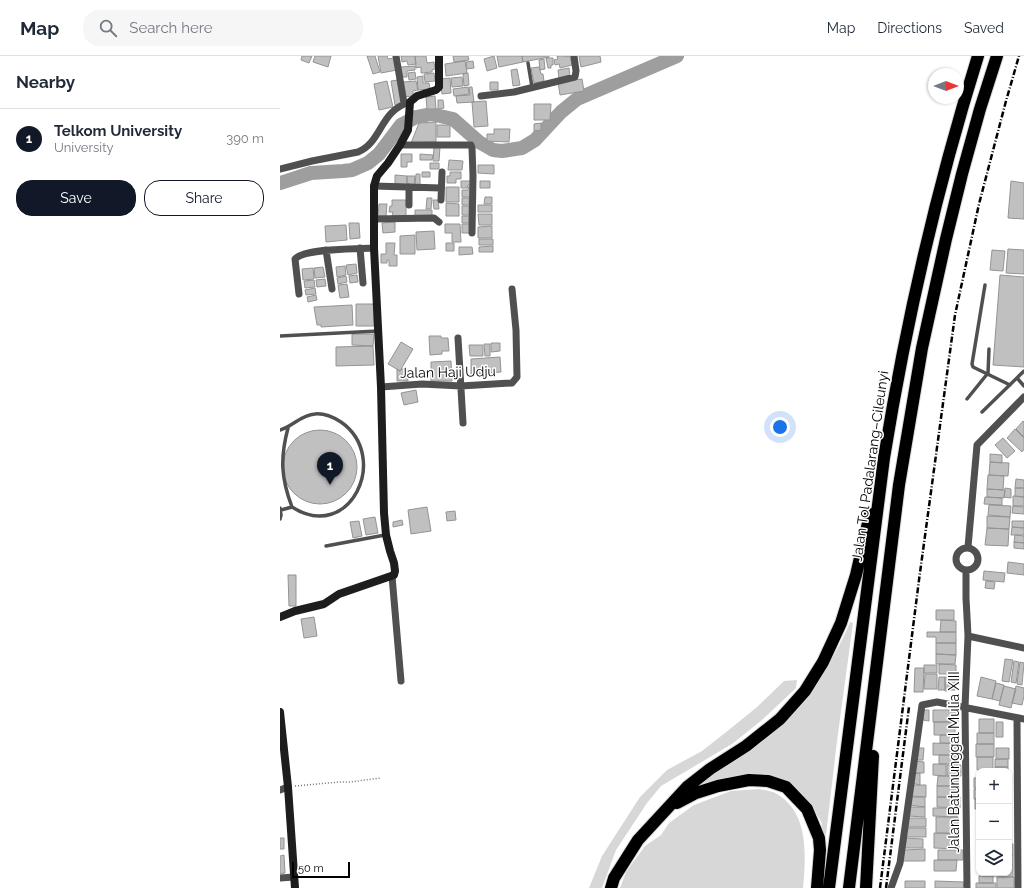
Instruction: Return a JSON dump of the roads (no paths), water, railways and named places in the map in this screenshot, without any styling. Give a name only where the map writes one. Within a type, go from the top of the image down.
[{"type":"highway","name":"Jalan Tol Padalarang–Cileunyi","points":[[829,888],[884,458],[906,334],[963,105],[978,56]]},
{"type":"highway","points":[[849,888],[899,485],[922,348],[962,174],[980,109],[997,56]]},
{"type":"highway","points":[[611,888],[614,878],[638,840],[660,815],[672,805],[687,787],[710,769],[746,746],[780,719],[805,691],[820,668],[841,623],[856,575],[884,458]]},
{"type":"highway","points":[[866,888],[874,733],[872,703]]},
{"type":"highway","points":[[672,805],[696,793],[718,786],[749,780],[768,781],[786,787],[807,809],[819,838],[820,850],[818,888]]},
{"type":"street","points":[[396,56],[408,104],[408,130],[388,163],[377,176],[374,186],[374,248],[381,387],[384,513],[386,535],[395,568],[392,576],[401,681]]},
{"type":"street","points":[[280,169],[358,152],[365,149],[371,144],[386,117],[408,104],[417,96],[438,88],[439,56]]},
{"type":"street","points":[[481,96],[514,92],[575,77],[576,71],[574,56]]},
{"type":"street","points":[[400,145],[471,145],[474,176],[472,233]]},
{"type":"street","points":[[440,200],[442,172]]},
{"type":"street","points":[[374,186],[441,188]]},
{"type":"street","points":[[409,187],[409,205]]},
{"type":"street","points":[[374,219],[434,218],[439,222]]},
{"type":"street","points":[[360,248],[363,283]]},
{"type":"street","points":[[299,294],[294,259],[301,254],[326,250],[374,248]]},
{"type":"street","points":[[326,250],[332,289]]},
{"type":"street","name":"Jalan Haji Udju","points":[[381,387],[422,384],[460,386],[512,383],[515,381],[517,377],[516,330],[512,289]]},
{"type":"street","points":[[458,338],[463,423]]},
{"type":"street","points":[[968,547],[977,445],[1024,397]]},
{"type":"street","points":[[964,547],[974,550],[978,556],[976,566],[966,570],[957,565],[956,558],[958,551],[964,547]]},
{"type":"street","name":"Jalan Batununggal Mulia XIII","points":[[966,570],[968,636],[965,707],[967,888]]},
{"type":"street","points":[[280,617],[295,611],[324,604],[339,594],[392,576]]},
{"type":"street","points":[[968,636],[1024,648]]},
{"type":"street","points":[[891,888],[900,864],[922,706],[936,702],[1020,718],[1018,888]]},
{"type":"street","points":[[280,712],[284,788],[295,888]]},
{"type":"street","points":[[280,878],[294,877]]},
{"type":"lane","points":[[528,63],[532,88]]},
{"type":"lane","points":[[985,285],[972,364],[974,367],[1010,385]]},
{"type":"lane","points":[[280,336],[378,331]]},
{"type":"lane","points":[[967,399],[988,373],[989,349]]},
{"type":"lane","points":[[982,412],[1024,371]]},
{"type":"lane","points":[[1017,378],[1024,386]]},
{"type":"lane","points":[[280,430],[288,428],[304,416],[324,414],[345,425],[353,433],[363,456],[364,469],[361,483],[357,492],[348,504],[339,511],[329,516],[313,516],[298,511],[292,507],[282,479],[281,468],[281,447],[288,428]]},
{"type":"lane","points":[[280,519],[282,515],[280,509],[292,507]]},
{"type":"lane","points":[[326,546],[386,535]]},
{"type":"waterway","points":[[280,183],[311,173],[352,170],[368,163],[379,154],[401,125],[416,117],[431,114],[453,119],[479,142],[493,150],[502,151],[522,148],[535,140],[561,112],[577,99],[677,56]]},
{"type":"railway","points":[[880,888],[919,580],[955,315],[979,204],[1019,56]]},
{"type":"railway","points":[[886,888],[909,707]]},
{"type":"place","name":"Telkom University","points":[[330,485]]}]
